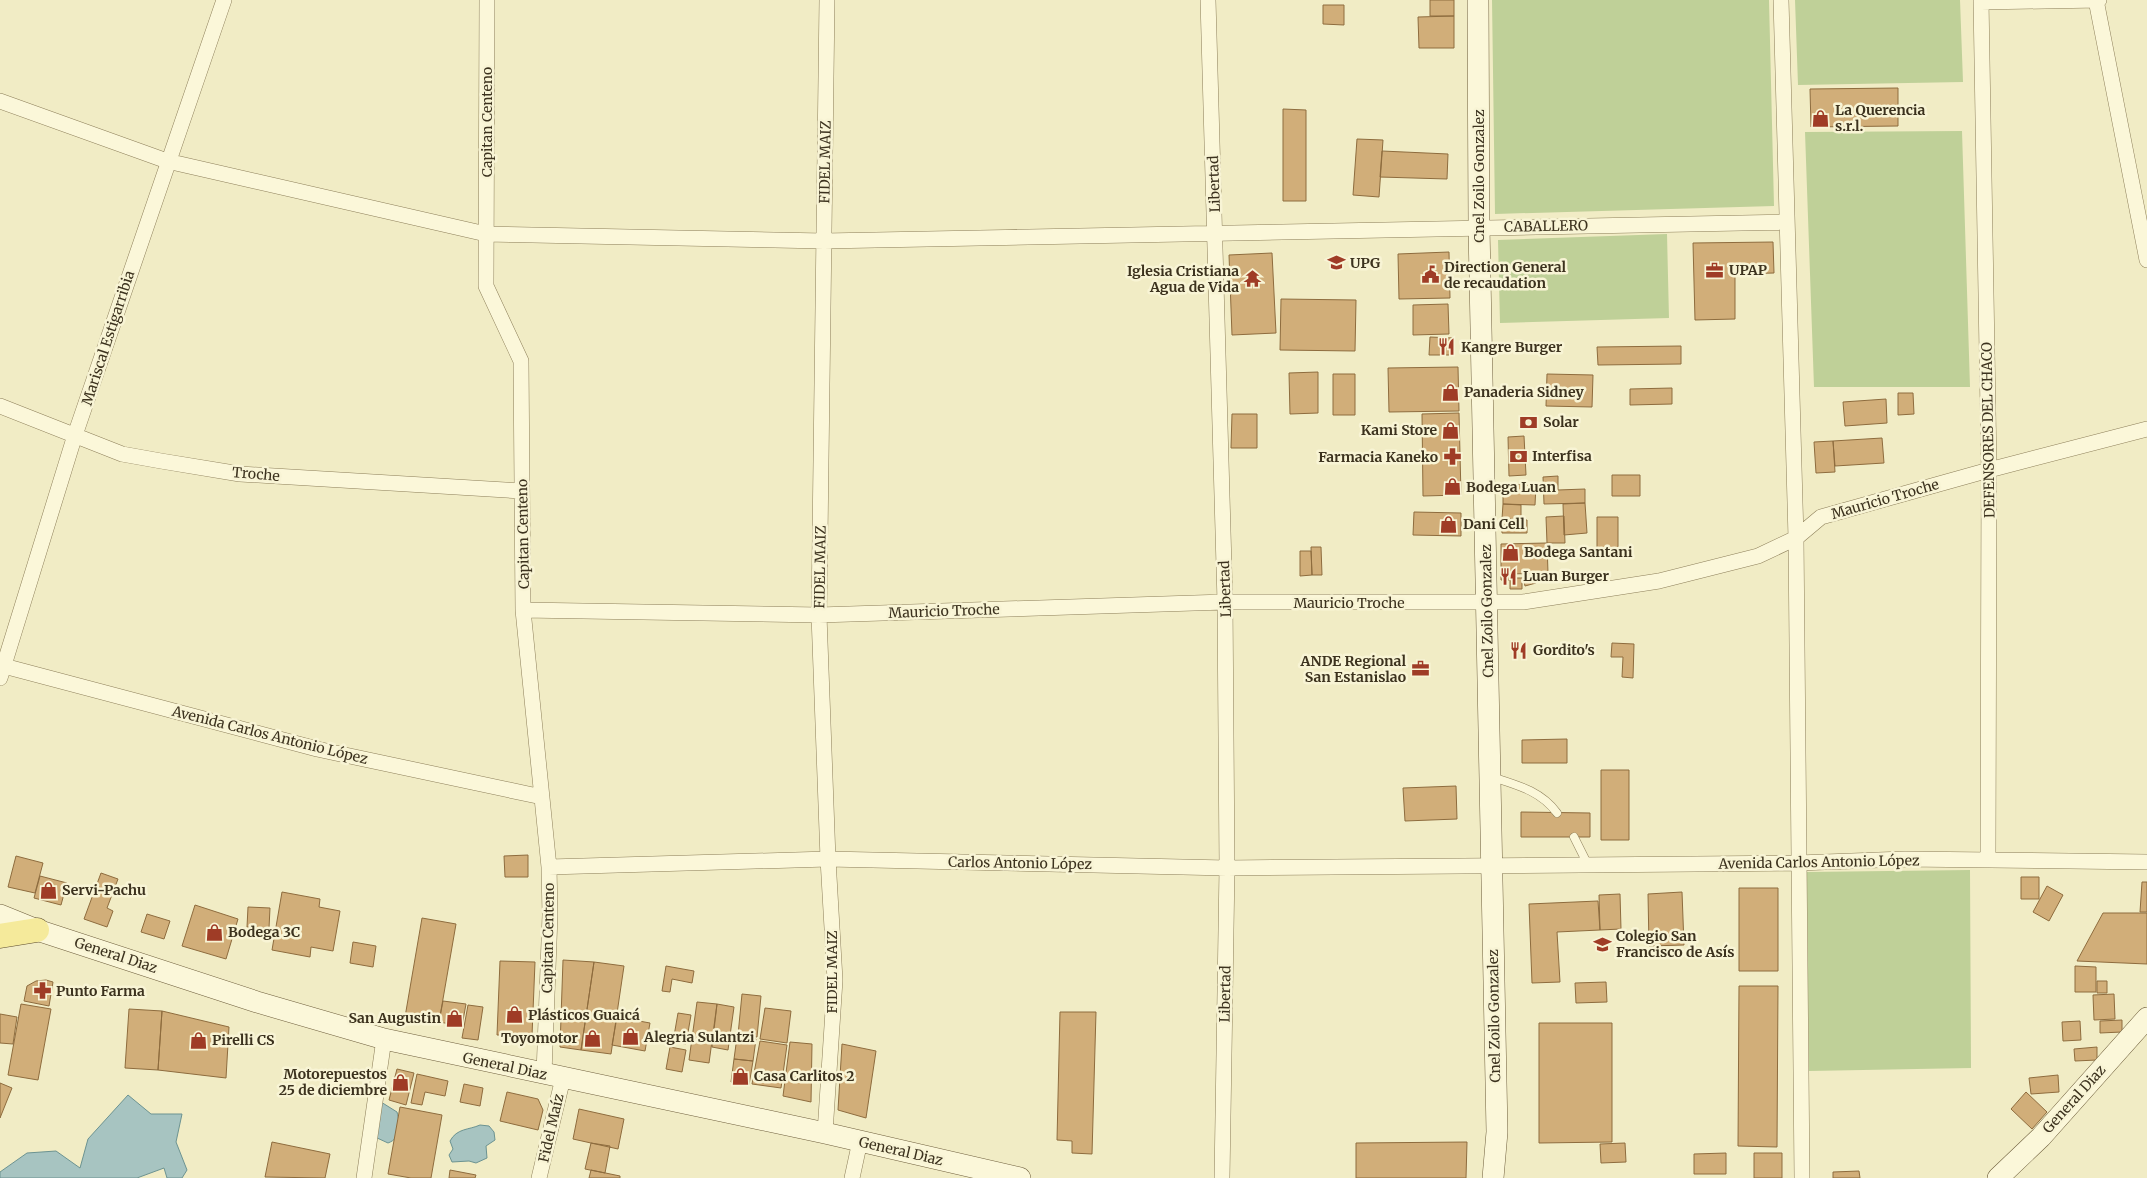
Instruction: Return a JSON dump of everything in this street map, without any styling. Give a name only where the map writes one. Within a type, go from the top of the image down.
[{"type":"main road","name":"Cnel Zoilo Gonzalez","points":[[1478,0],[1479,227],[1488,603],[1496,1132],[1492,1178]]},
{"type":"main road","name":"General Diaz","points":[[0,915],[37,930],[257,1002],[384,1039],[825,1133],[1020,1178]]},
{"type":"main road","points":[[0,936],[37,930]]},
{"type":"main road","name":"General Diaz","points":[[1998,1178],[2041,1137],[2147,1018]]},
{"type":"main road","name":"Cnel Zoilo Gonzalez","points":[[1496,1132],[1502,1152],[1505,1178]]},
{"type":"street","name":"Mariscal Estigarribia","points":[[1,670],[75,436],[167,161],[224,0]]},
{"type":"street","name":"Capitan Centeno","points":[[487,0],[486,286],[521,361],[523,610],[549,868],[554,1076]]},
{"type":"street","name":"FIDEL MAIZ","points":[[825,1133],[835,980],[828,859],[819,614],[828,0]]},
{"type":"street","name":"Libertad","points":[[1208,0],[1217,375],[1225,602],[1228,868],[1222,1178]]},
{"type":"street","points":[[1781,0],[1796,538],[1802,1178]]},
{"type":"street","points":[[1981,1],[2098,0],[2147,260]]},
{"type":"street","name":"DEFENSORES DEL CHACO","points":[[1981,1],[1989,470],[1988,859]]},
{"type":"street","name":"CABALLERO","points":[[0,101],[167,161],[486,234],[824,241],[1787,222]]},
{"type":"street","name":"Troche","points":[[0,406],[122,454],[240,474],[522,491]]},
{"type":"street","name":"Mauricio Troche","points":[[523,610],[819,614],[1225,602],[1523,602],[1659,581],[1758,556],[1796,538],[1821,517],[1989,470],[2147,429]]},
{"type":"street","name":"Avenida Carlos Antonio López","points":[[1,670],[317,749],[542,797]]},
{"type":"street","name":"Carlos Antonio López","points":[[549,868],[828,859],[1228,868],[1491,866]]},
{"type":"street","name":"Avenida Carlos Antonio López","points":[[1491,866],[1988,859],[2147,862]]},
{"type":"street","points":[[364,1178],[384,1039]]},
{"type":"street","name":"Fidel Maíz","points":[[540,1178],[554,1076]]},
{"type":"street","points":[[852,1178],[860,1142]]},
{"type":"lane","points":[[1490,776],[1533,791],[1550,803],[1557,813]]},
{"type":"lane","points":[[1574,837],[1588,865]]},
{"type":"green space","points":[[1492,0],[1769,0],[1774,206],[1495,214]]},
{"type":"green space","points":[[1795,0],[1960,0],[1963,82],[1798,85]]},
{"type":"green space","points":[[1962,131],[1970,387],[1814,387],[1805,132]]},
{"type":"green space","points":[[1667,234],[1669,318],[1500,323],[1498,240]]},
{"type":"green space","points":[[1970,870],[1971,1068],[1809,1071],[1807,872]]},
{"type":"water","points":[[128,1095],[151,1114],[182,1114],[176,1142],[187,1170],[182,1178],[167,1178],[164,1168],[137,1178],[0,1178],[0,1172],[27,1153],[56,1151],[80,1168],[88,1139]]},
{"type":"water","points":[[381,1102],[397,1112],[398,1117],[398,1134],[393,1141],[388,1143],[375,1137]]},
{"type":"water","points":[[480,1125],[489,1126],[494,1132],[495,1140],[486,1146],[487,1158],[476,1163],[469,1161],[452,1162],[449,1155],[453,1149],[450,1141],[453,1137],[460,1132]]},
{"type":"building","points":[[1430,0],[1454,0],[1454,16],[1430,16]]},
{"type":"building","points":[[1323,5],[1344,5],[1344,25],[1323,24]]},
{"type":"building","points":[[1454,16],[1454,48],[1419,48],[1418,17]]},
{"type":"building","points":[[1898,88],[1898,126],[1811,127],[1810,89]]},
{"type":"building","points":[[1283,109],[1306,110],[1306,201],[1283,201]]},
{"type":"building","points":[[1357,139],[1383,140],[1379,197],[1353,195]]},
{"type":"building","points":[[1382,151],[1448,154],[1447,179],[1380,177]]},
{"type":"building","points":[[1773,242],[1774,273],[1735,274],[1735,319],[1695,320],[1693,243]]},
{"type":"building","points":[[1449,252],[1450,298],[1399,299],[1398,254]]},
{"type":"building","points":[[1272,253],[1276,333],[1232,335],[1229,255]]},
{"type":"building","points":[[1281,299],[1356,300],[1355,351],[1280,350]]},
{"type":"building","points":[[1448,304],[1449,334],[1413,335],[1413,305]]},
{"type":"building","points":[[1430,337],[1453,338],[1452,355],[1429,355]]},
{"type":"building","points":[[1681,346],[1681,364],[1598,365],[1597,347]]},
{"type":"building","points":[[1458,367],[1459,411],[1389,412],[1388,368]]},
{"type":"building","points":[[1318,372],[1318,413],[1290,414],[1289,373]]},
{"type":"building","points":[[1333,374],[1355,374],[1355,415],[1333,415]]},
{"type":"building","points":[[1547,374],[1593,375],[1592,407],[1546,406]]},
{"type":"building","points":[[1672,388],[1672,404],[1630,405],[1630,389]]},
{"type":"building","points":[[1898,393],[1913,393],[1914,414],[1898,415]]},
{"type":"building","points":[[1886,399],[1887,423],[1845,426],[1843,402]]},
{"type":"building","points":[[1459,413],[1461,495],[1423,496],[1422,414]]},
{"type":"building","points":[[1232,414],[1257,414],[1257,448],[1231,448]]},
{"type":"building","points":[[1524,436],[1526,475],[1509,476],[1508,437]]},
{"type":"building","points":[[1882,438],[1884,463],[1835,466],[1833,441]]},
{"type":"building","points":[[1833,441],[1835,472],[1816,473],[1814,442]]},
{"type":"building","points":[[1612,475],[1640,475],[1640,496],[1612,496]]},
{"type":"building","points":[[1558,476],[1558,490],[1585,489],[1585,503],[1544,504],[1543,477]]},
{"type":"building","points":[[1503,484],[1536,485],[1535,505],[1503,504]]},
{"type":"building","points":[[1585,503],[1587,533],[1564,535],[1563,504]]},
{"type":"building","points":[[1503,504],[1521,505],[1521,519],[1502,519]]},
{"type":"building","points":[[1414,512],[1461,513],[1461,536],[1413,535]]},
{"type":"building","points":[[1564,516],[1565,543],[1547,543],[1546,517]]},
{"type":"building","points":[[1597,517],[1618,517],[1618,553],[1597,553]]},
{"type":"building","points":[[1502,519],[1527,520],[1527,533],[1502,533]]},
{"type":"building","points":[[1547,543],[1548,573],[1510,574],[1510,580],[1501,580],[1501,544]]},
{"type":"building","points":[[1311,547],[1321,547],[1322,575],[1312,575]]},
{"type":"building","points":[[1300,551],[1311,551],[1312,575],[1300,576]]},
{"type":"building","points":[[1534,575],[1536,583],[1525,586],[1523,577]]},
{"type":"building","points":[[1510,578],[1522,578],[1522,589],[1510,589]]},
{"type":"building","points":[[1612,643],[1634,644],[1633,678],[1622,677],[1623,657],[1611,657]]},
{"type":"building","points":[[1567,739],[1567,763],[1522,763],[1522,740]]},
{"type":"building","points":[[1601,770],[1629,770],[1629,840],[1601,840]]},
{"type":"building","points":[[1456,786],[1457,819],[1405,821],[1403,788]]},
{"type":"building","points":[[1521,812],[1590,813],[1590,837],[1521,837]]},
{"type":"building","points":[[528,855],[528,877],[505,877],[504,856]]},
{"type":"building","points":[[16,856],[43,863],[35,893],[8,887]]},
{"type":"building","points":[[101,873],[118,879],[107,908],[113,911],[107,927],[84,919]]},
{"type":"building","points":[[40,876],[67,883],[61,905],[34,898]]},
{"type":"building","points":[[2021,877],[2039,877],[2039,899],[2021,899]]},
{"type":"building","points":[[2142,882],[2147,882],[2147,912],[2140,912]]},
{"type":"building","points":[[2047,886],[2063,895],[2049,921],[2033,912]]},
{"type":"building","points":[[1739,888],[1778,888],[1778,971],[1739,971]]},
{"type":"building","points":[[282,892],[320,899],[319,907],[340,911],[333,951],[311,947],[310,957],[272,950]]},
{"type":"building","points":[[1682,892],[1684,945],[1649,946],[1648,894]]},
{"type":"building","points":[[1620,894],[1621,929],[1600,930],[1599,895]]},
{"type":"building","points":[[1598,901],[1600,930],[1557,932],[1560,982],[1532,983],[1529,904]]},
{"type":"building","points":[[195,905],[238,919],[226,959],[182,946]]},
{"type":"building","points":[[248,907],[270,908],[269,928],[247,927]]},
{"type":"building","points":[[2103,913],[2147,913],[2147,964],[2077,961]]},
{"type":"building","points":[[147,914],[170,921],[164,939],[141,932]]},
{"type":"building","points":[[422,918],[456,924],[439,1022],[405,1017]]},
{"type":"building","points":[[353,942],[376,946],[373,967],[350,963]]},
{"type":"building","points":[[563,960],[594,962],[581,1050],[560,1047]]},
{"type":"building","points":[[500,961],[535,962],[532,1036],[497,1035]]},
{"type":"building","points":[[594,962],[624,966],[611,1054],[581,1050]]},
{"type":"building","points":[[666,966],[694,971],[692,983],[672,979],[670,992],[662,991]]},
{"type":"building","points":[[2075,966],[2096,967],[2096,992],[2075,992]]},
{"type":"building","points":[[46,980],[53,982],[49,1006],[24,1001],[27,986],[36,981]]},
{"type":"building","points":[[2097,981],[2107,981],[2107,993],[2097,993]]},
{"type":"building","points":[[1606,982],[1607,1002],[1576,1003],[1575,983]]},
{"type":"building","points":[[1739,986],[1778,986],[1777,1147],[1738,1146]]},
{"type":"building","points":[[742,994],[761,996],[757,1037],[738,1035]]},
{"type":"building","points":[[2114,994],[2115,1019],[2094,1020],[2093,995]]},
{"type":"building","points":[[443,1001],[466,1004],[462,1026],[439,1022]]},
{"type":"building","points":[[697,1002],[717,1004],[709,1063],[689,1060]]},
{"type":"building","points":[[21,1004],[51,1009],[38,1080],[8,1075]]},
{"type":"building","points":[[717,1004],[734,1007],[728,1050],[712,1047]]},
{"type":"building","points":[[468,1005],[483,1007],[478,1040],[462,1038]]},
{"type":"building","points":[[765,1008],[791,1011],[787,1043],[760,1039]]},
{"type":"building","points":[[129,1009],[162,1011],[158,1070],[125,1068]]},
{"type":"building","points":[[162,1011],[229,1027],[226,1078],[158,1070]]},
{"type":"building","points":[[1060,1012],[1096,1012],[1092,1154],[1072,1153],[1072,1141],[1057,1140]]},
{"type":"building","points":[[678,1013],[691,1015],[686,1044],[673,1042]]},
{"type":"building","points":[[0,1014],[17,1017],[13,1044],[0,1043]]},
{"type":"building","points":[[617,1017],[650,1023],[645,1051],[612,1045]]},
{"type":"building","points":[[2122,1020],[2122,1032],[2100,1033],[2100,1021]]},
{"type":"building","points":[[2080,1021],[2081,1040],[2063,1041],[2062,1022]]},
{"type":"building","points":[[1539,1023],[1612,1023],[1612,1142],[1539,1143]]},
{"type":"building","points":[[737,1037],[756,1039],[753,1061],[734,1059]]},
{"type":"building","points":[[760,1041],[787,1045],[781,1088],[752,1084]]},
{"type":"building","points":[[790,1042],[812,1044],[811,1102],[783,1096]]},
{"type":"building","points":[[842,1044],[876,1051],[866,1118],[838,1110]]},
{"type":"building","points":[[670,1047],[686,1050],[682,1072],[666,1069]]},
{"type":"building","points":[[2097,1047],[2097,1060],[2075,1061],[2074,1049]]},
{"type":"building","points":[[734,1059],[753,1061],[749,1085],[731,1082]]},
{"type":"building","points":[[397,1069],[414,1073],[406,1105],[389,1100]]},
{"type":"building","points":[[417,1074],[448,1081],[445,1096],[425,1092],[422,1105],[411,1103]]},
{"type":"building","points":[[2058,1075],[2059,1092],[2031,1094],[2029,1078]]},
{"type":"building","points":[[0,1083],[12,1088],[0,1118]]},
{"type":"building","points":[[464,1084],[483,1088],[480,1106],[460,1102]]},
{"type":"building","points":[[507,1092],[538,1099],[543,1110],[538,1130],[500,1121]]},
{"type":"building","points":[[2026,1092],[2047,1112],[2032,1129],[2011,1109]]},
{"type":"building","points":[[400,1107],[442,1115],[431,1178],[411,1178],[388,1174]]},
{"type":"building","points":[[579,1109],[624,1119],[618,1149],[573,1139]]},
{"type":"building","points":[[272,1142],[330,1154],[325,1178],[265,1177]]},
{"type":"building","points":[[1467,1142],[1466,1178],[1356,1178],[1356,1143]]},
{"type":"building","points":[[591,1143],[610,1146],[605,1173],[585,1169]]},
{"type":"building","points":[[1625,1143],[1626,1162],[1601,1163],[1600,1144]]},
{"type":"building","points":[[1726,1153],[1726,1174],[1694,1174],[1694,1154]]},
{"type":"building","points":[[1754,1153],[1782,1153],[1782,1178],[1754,1178]]},
{"type":"building","points":[[450,1170],[476,1175],[475,1178],[449,1178]]},
{"type":"building","points":[[591,1170],[620,1176],[620,1178],[589,1178]]},
{"type":"building","points":[[1859,1171],[1860,1178],[1833,1178],[1833,1172]]},
{"type":"place","name":"La Querencia s.r.l.","points":[[1821,118]]},
{"type":"place","name":"UPG","points":[[1336,263]]},
{"type":"place","name":"UPAP","points":[[1715,270]]},
{"type":"place","name":"Direction General de recaudation","points":[[1430,275]]},
{"type":"place","name":"Iglesia Cristiana Agua de Vida","points":[[1253,279]]},
{"type":"place","name":"Kangre Burger","points":[[1447,347]]},
{"type":"place","name":"Panaderia Sidney","points":[[1450,392]]},
{"type":"place","name":"Solar","points":[[1529,422]]},
{"type":"place","name":"Kami Store","points":[[1451,430]]},
{"type":"place","name":"Interfisa","points":[[1518,456]]},
{"type":"place","name":"Farmacia Kaneko","points":[[1452,457]]},
{"type":"place","name":"Bodega Luan","points":[[1452,487]]},
{"type":"place","name":"Dani Cell","points":[[1449,524]]},
{"type":"place","name":"Bodega Santani","points":[[1510,552]]},
{"type":"place","name":"Luan Burger","points":[[1509,576]]},
{"type":"place","name":"Gordito's","points":[[1519,650]]},
{"type":"place","name":"ANDE Regional San Estanislao","points":[[1420,669]]},
{"type":"place","name":"Servi-Pachu","points":[[48,890]]},
{"type":"place","name":"Bodega 3C","points":[[214,932]]},
{"type":"place","name":"Colegio San Francisco de Asís","points":[[1602,944]]},
{"type":"place","name":"Punto Farma","points":[[42,991]]},
{"type":"place","name":"Plásticos Guaicá","points":[[514,1015]]},
{"type":"place","name":"San Augustin","points":[[455,1018]]},
{"type":"place","name":"Alegria Sulantzi","points":[[630,1037]]},
{"type":"place","name":"Toyomotor","points":[[592,1038]]},
{"type":"place","name":"Pirelli CS","points":[[198,1040]]},
{"type":"place","name":"Casa Carlitos 2","points":[[740,1076]]},
{"type":"place","name":"Motorepuestos 25 de diciembre","points":[[401,1082]]}]
